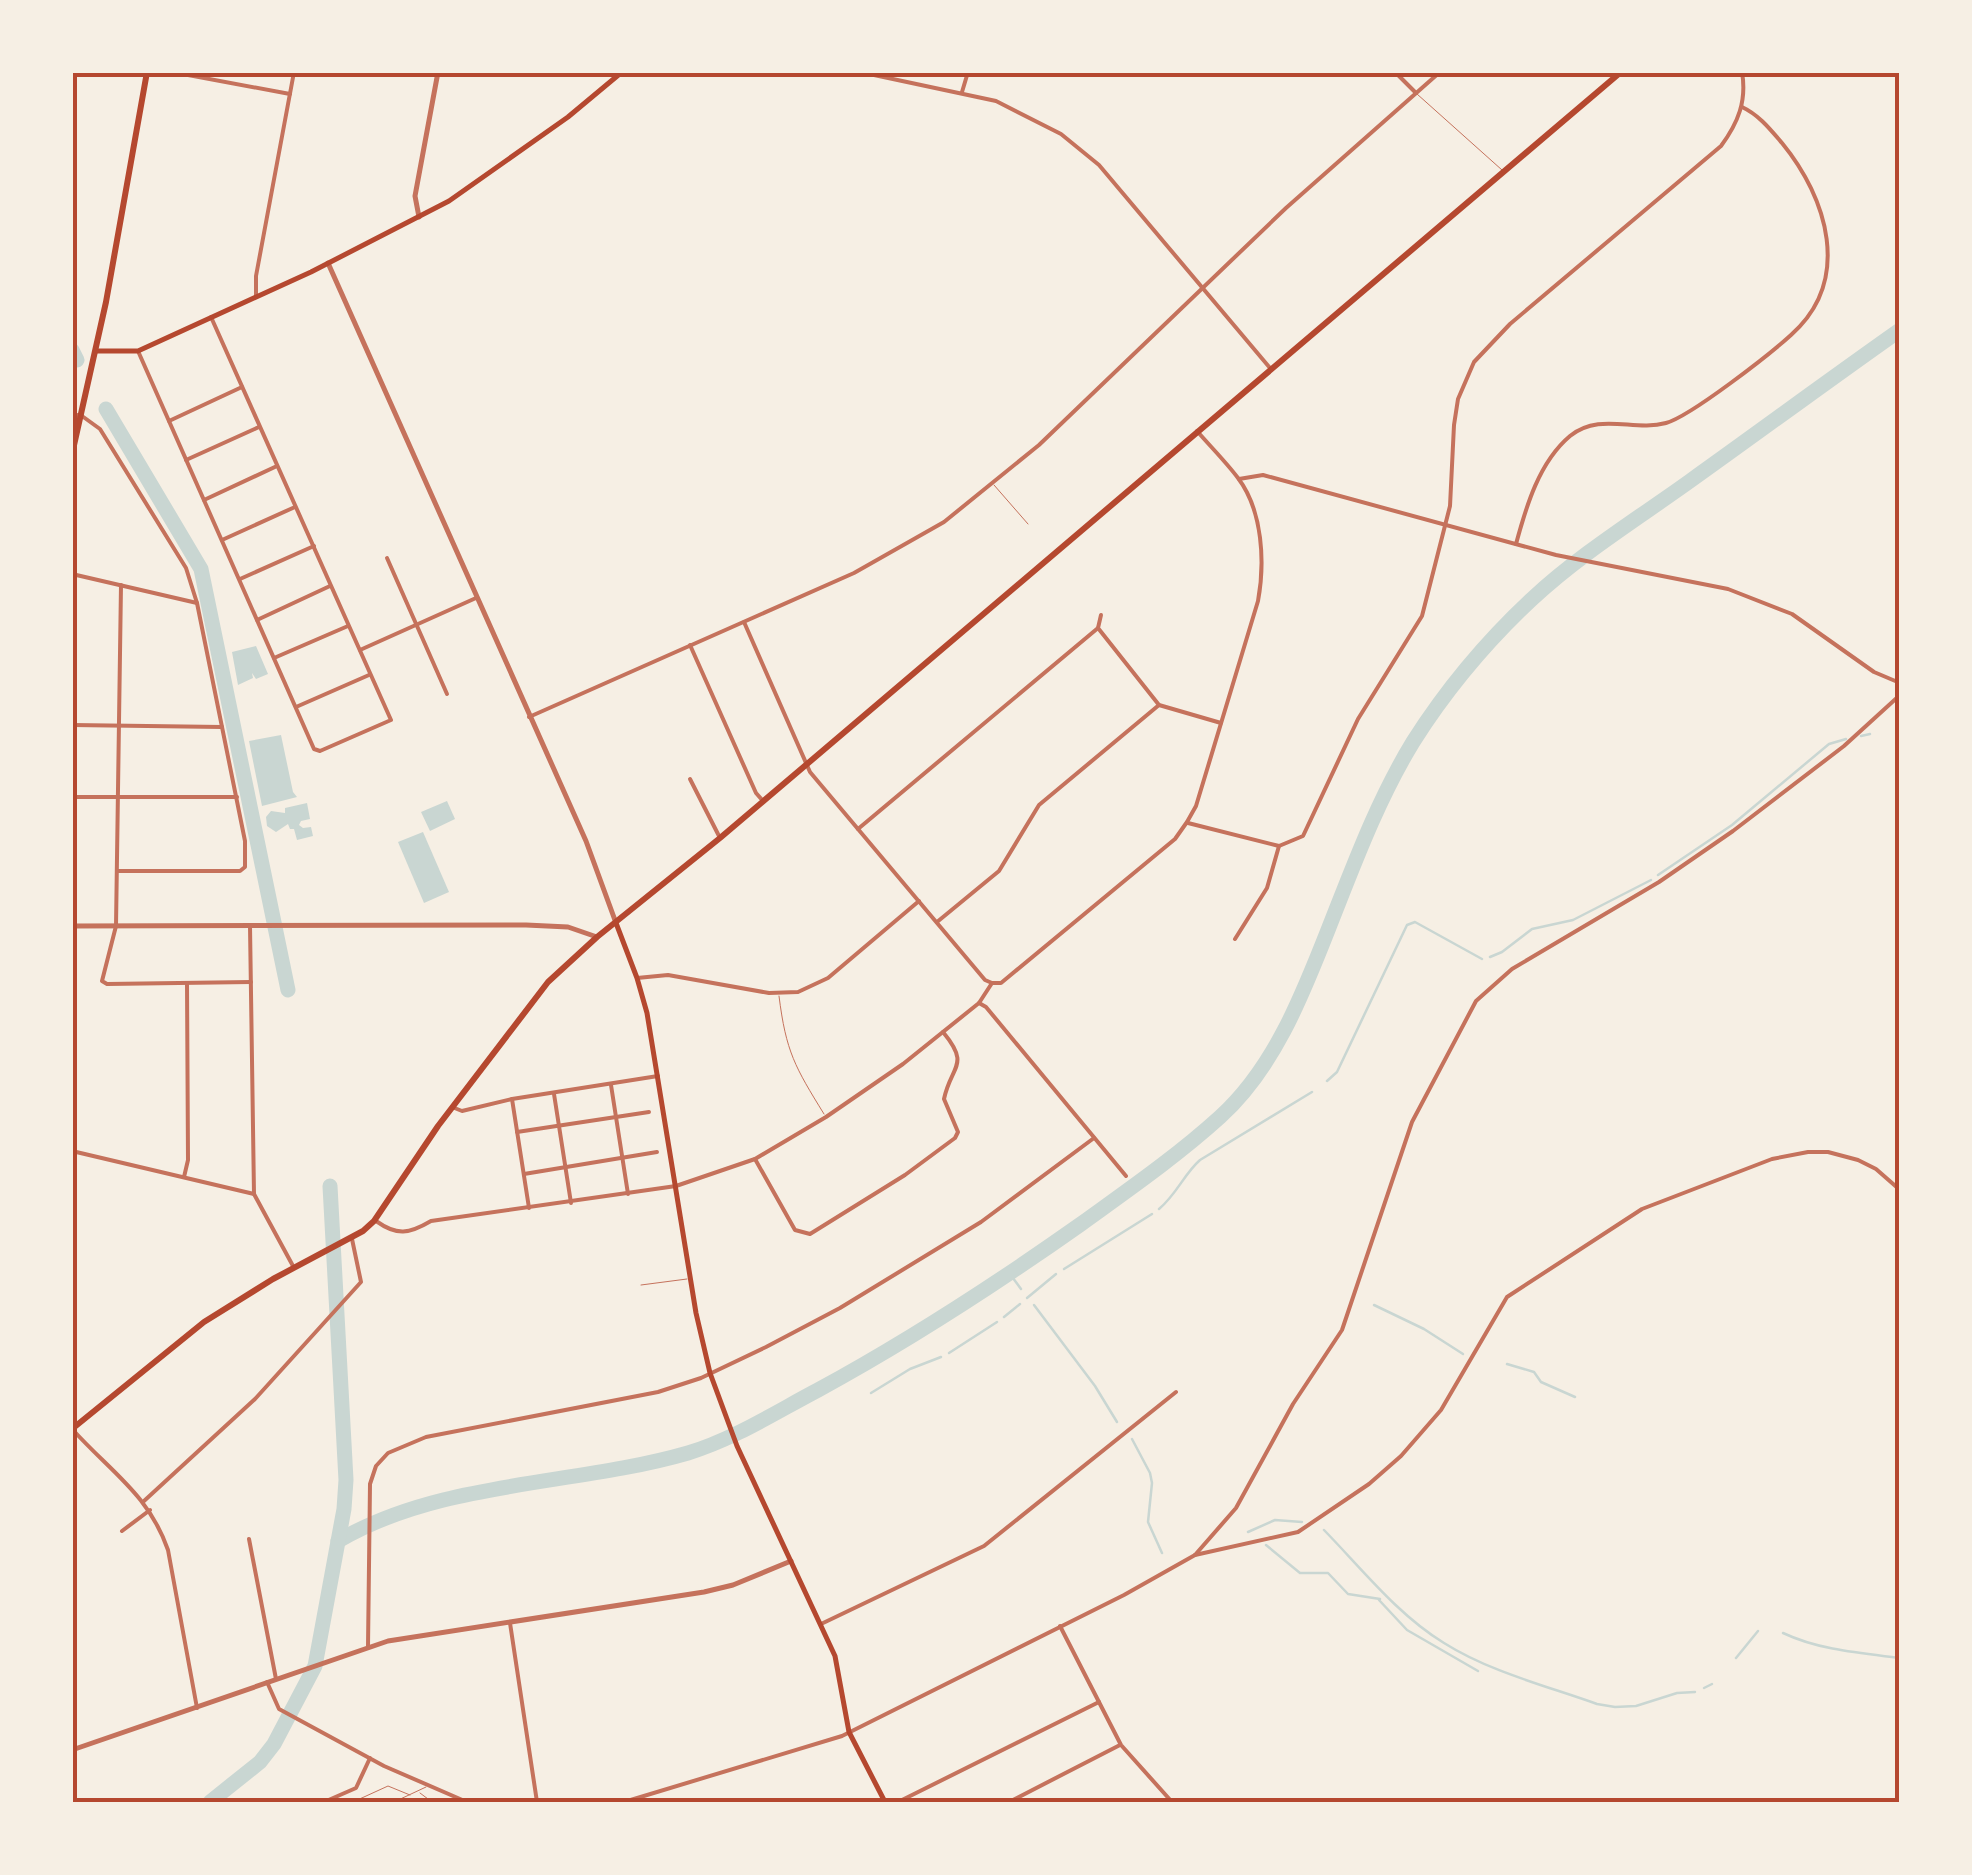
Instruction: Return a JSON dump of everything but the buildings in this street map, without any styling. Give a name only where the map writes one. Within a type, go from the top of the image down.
[{"type":"main road","points":[[72,454],[77,415],[96,351],[147,72]]},
{"type":"main road","points":[[96,351],[138,351],[419,217],[490,174],[622,72]]},
{"type":"main road","points":[[74,1425],[204,1322],[294,1268],[352,1239],[374,1220],[452,1107],[548,982],[1621,72]]},
{"type":"main road","points":[[616,923],[638,978],[710,1373],[737,1446],[838,1666],[849,1732],[886,1802]]},
{"type":"street","points":[[172,72],[290,94]]},
{"type":"street","points":[[256,297],[256,276],[294,72]]},
{"type":"street","points":[[419,217],[416,196],[438,72]]},
{"type":"street","points":[[860,72],[996,101],[1026,114],[1082,149],[1270,368]]},
{"type":"street","points":[[962,92],[968,72]]},
{"type":"street","points":[[1396,72],[1416,93]]},
{"type":"street","points":[[529,717],[897,551],[944,522],[994,485],[1286,208],[1440,72]]},
{"type":"street","points":[[1187,822],[1279,846],[1303,836],[1361,715],[1412,636],[1432,586],[1453,481],[1458,399],[1474,362],[1510,324],[1716,151],[1732,132],[1742,107],[1742,72]]},
{"type":"street","points":[[1516,544],[1540,479],[1558,448],[1573,434],[1608,422],[1649,426],[1675,420],[1793,334],[1810,314],[1823,287],[1829,261],[1824,217],[1794,158],[1752,112],[1742,107]]},
{"type":"street","points":[[328,263],[586,840],[616,923]]},
{"type":"street","points":[[138,351],[314,749],[320,751],[391,720],[211,317]]},
{"type":"street","points":[[169,421],[242,387]]},
{"type":"street","points":[[77,415],[100,428],[186,568],[197,602],[244,842],[245,867],[240,871],[116,871]]},
{"type":"street","points":[[186,460],[260,426]]},
{"type":"street","points":[[744,622],[806,764],[986,980],[1001,983],[1175,838],[1196,806],[1258,601],[1262,569],[1255,521],[1239,479],[1197,431]]},
{"type":"street","points":[[204,500],[278,466]]},
{"type":"street","points":[[1239,479],[1263,476],[1573,558],[1707,583],[1766,602],[1806,622],[1874,672],[1900,684]]},
{"type":"street","points":[[222,540],[296,506]]},
{"type":"street","points":[[239,580],[314,546]]},
{"type":"street","points":[[387,558],[446,694]]},
{"type":"street","points":[[72,574],[197,602]]},
{"type":"street","points":[[121,585],[116,926],[102,981],[251,982]]},
{"type":"street","points":[[257,620],[331,586]]},
{"type":"street","points":[[360,650],[476,598]]},
{"type":"street","points":[[858,828],[1098,628],[1101,614]]},
{"type":"street","points":[[274,658],[349,625]]},
{"type":"street","points":[[1098,628],[1159,705],[1222,723]]},
{"type":"street","points":[[690,645],[763,802]]},
{"type":"street","points":[[296,707],[371,674]]},
{"type":"street","points":[[624,1802],[802,1750],[849,1732],[1195,1555],[1236,1508],[1293,1404],[1342,1330],[1412,1122],[1476,1001],[1512,969],[1651,887],[1733,830],[1844,746],[1900,695]]},
{"type":"street","points":[[937,922],[1000,870],[1039,805],[1159,705]]},
{"type":"street","points":[[72,724],[222,727]]},
{"type":"street","points":[[690,779],[720,838]]},
{"type":"street","points":[[72,797],[237,798]]},
{"type":"street","points":[[1235,939],[1267,888],[1279,846]]},
{"type":"street","points":[[638,978],[668,975],[779,994],[807,989],[828,978],[919,902]]},
{"type":"street","points":[[72,926],[526,925],[568,927],[597,937]]},
{"type":"street","points":[[250,926],[254,1194],[294,1268]]},
{"type":"street","points":[[184,1178],[188,1160],[187,983]]},
{"type":"street","points":[[374,1220],[396,1234],[414,1231],[431,1221],[676,1186],[755,1159],[891,1073],[979,1003],[992,983]]},
{"type":"street","points":[[979,1003],[1126,1176]]},
{"type":"street","points":[[755,1159],[795,1230],[804,1234],[905,1175],[958,1132],[944,1099],[960,1062],[958,1051],[943,1032]]},
{"type":"street","points":[[452,1107],[462,1111],[512,1099],[658,1076]]},
{"type":"street","points":[[611,1084],[628,1194]]},
{"type":"street","points":[[554,1093],[572,1202]]},
{"type":"street","points":[[512,1099],[529,1208]]},
{"type":"street","points":[[517,1132],[650,1112]]},
{"type":"street","points":[[368,1647],[369,1517],[372,1472],[379,1461],[399,1447],[454,1430],[658,1392],[710,1373],[840,1308],[966,1232],[1094,1138]]},
{"type":"street","points":[[72,1151],[254,1194]]},
{"type":"street","points":[[524,1174],[657,1152]]},
{"type":"street","points":[[1195,1555],[1298,1532],[1369,1484],[1401,1456],[1442,1410],[1507,1298],[1642,1209],[1772,1158],[1808,1152],[1828,1152],[1858,1160],[1876,1169],[1900,1190]]},
{"type":"street","points":[[144,1501],[255,1399],[361,1282],[352,1239]]},
{"type":"street","points":[[821,1624],[984,1546],[1176,1392]]},
{"type":"street","points":[[74,1425],[144,1501],[168,1550],[197,1708]]},
{"type":"street","points":[[122,1531],[150,1510]]},
{"type":"street","points":[[249,1539],[276,1679]]},
{"type":"street","points":[[72,1750],[368,1647],[704,1592],[733,1585],[791,1561]]},
{"type":"street","points":[[510,1623],[537,1802]]},
{"type":"street","points":[[1060,1626],[1121,1745],[1172,1802]]},
{"type":"street","points":[[267,1682],[274,1704],[286,1712],[370,1758],[467,1802]]},
{"type":"street","points":[[898,1802],[1099,1702]]},
{"type":"street","points":[[1009,1802],[1121,1745]]},
{"type":"street","points":[[324,1802],[356,1788],[370,1758]]},
{"type":"lane","points":[[1416,93],[1504,172]]},
{"type":"lane","points":[[994,485],[1028,524]]},
{"type":"lane","points":[[779,994],[783,1029],[794,1067],[826,1117]]},
{"type":"lane","points":[[641,1285],[690,1278]]},
{"type":"lane","points":[[352,1802],[388,1786],[410,1795]]},
{"type":"lane","points":[[394,1802],[429,1786]]},
{"type":"lane","points":[[417,1792],[432,1802]]},
{"type":"shaded area","points":[[256,646],[268,674],[256,679],[252,673],[253,678],[238,685],[232,652]]},
{"type":"shaded area","points":[[281,735],[297,797],[262,806],[249,741]]},
{"type":"shaded area","points":[[447,801],[455,819],[430,831],[421,812]]},
{"type":"shaded area","points":[[307,803],[310,819],[299,825],[311,827],[313,836],[297,840],[288,824],[276,832],[267,826],[266,817],[271,811],[285,813],[285,808]]},
{"type":"shaded area","points":[[423,832],[449,892],[424,903],[398,842]]},
{"type":"waterway","points":[[338,1541],[421,1506],[509,1486],[644,1464],[722,1440],[852,1371],[952,1311],[1170,1159],[1239,1098],[1271,1054],[1297,1005],[1366,834],[1400,764],[1439,704],[1483,649],[1569,567],[1900,330]]},
{"type":"waterway","points":[[1887,339],[1891,341]]},
{"type":"waterway","points":[[72,350],[77,360]]},
{"type":"waterway","points":[[106,409],[201,569],[288,990]]},
{"type":"waterway","points":[[1861,736],[1870,734]]},
{"type":"waterway","points":[[1658,875],[1732,825],[1829,744],[1846,739]]},
{"type":"waterway","points":[[1490,957],[1532,929],[1573,920],[1651,880]]},
{"type":"waterway","points":[[1327,1081],[1337,1072],[1407,925],[1415,922],[1482,959]]},
{"type":"waterway","points":[[1159,1209],[1200,1160],[1312,1092]]},
{"type":"waterway","points":[[210,1802],[260,1762],[274,1744],[315,1666],[346,1480],[330,1186]]},
{"type":"waterway","points":[[1064,1269],[1152,1214]]},
{"type":"waterway","points":[[1010,1274],[1021,1289]]},
{"type":"waterway","points":[[1027,1298],[1056,1274]]},
{"type":"waterway","points":[[1004,1317],[1020,1304]]},
{"type":"waterway","points":[[1034,1305],[1117,1422]]},
{"type":"waterway","points":[[1374,1305],[1424,1329],[1463,1354]]},
{"type":"waterway","points":[[949,1353],[997,1322]]},
{"type":"waterway","points":[[871,1393],[910,1369],[941,1357]]},
{"type":"waterway","points":[[1507,1364],[1534,1372],[1541,1382],[1575,1397]]},
{"type":"waterway","points":[[1132,1439],[1150,1473],[1148,1522],[1162,1553]]},
{"type":"waterway","points":[[1248,1532],[1275,1520],[1302,1522]]},
{"type":"waterway","points":[[1324,1530],[1411,1619],[1480,1662],[1615,1707],[1695,1692]]},
{"type":"waterway","points":[[1266,1545],[1300,1573],[1328,1573],[1348,1594],[1380,1599]]},
{"type":"waterway","points":[[1379,1600],[1407,1630],[1478,1671]]},
{"type":"waterway","points":[[1736,1658],[1758,1631]]},
{"type":"waterway","points":[[1783,1633],[1825,1647],[1900,1658]]},
{"type":"waterway","points":[[1704,1688],[1712,1684]]}]
